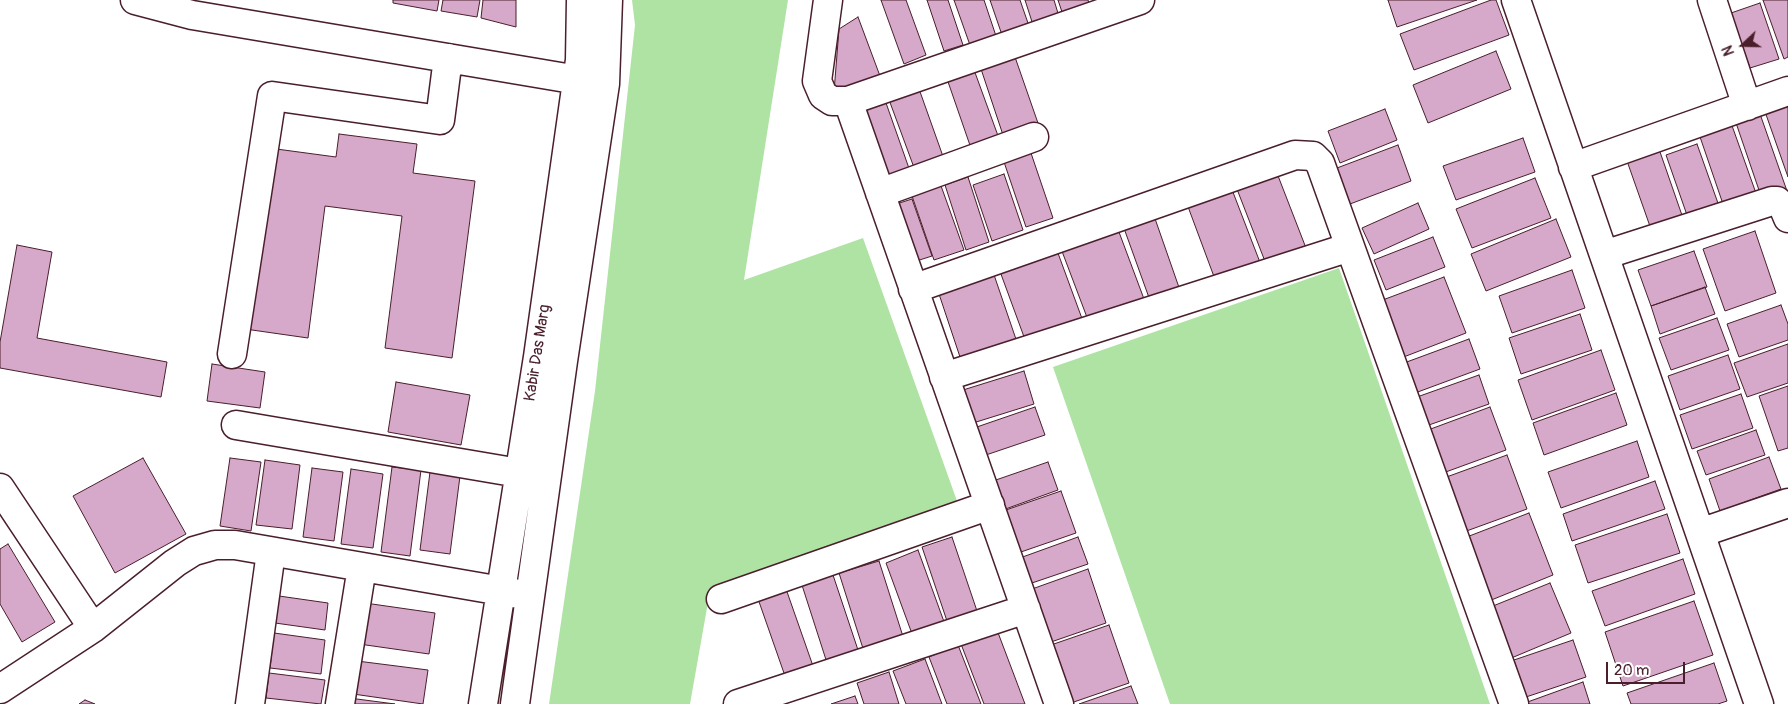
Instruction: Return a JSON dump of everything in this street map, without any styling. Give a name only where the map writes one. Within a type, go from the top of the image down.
[{"type":"street","points":[[135,0],[192,15],[605,84]]},
{"type":"street","name":"Kabir Das Marg","points":[[483,704],[580,60],[581,0]]},
{"type":"street","name":"Kabir Das Marg","points":[[515,704],[563,360],[605,84],[608,0]]},
{"type":"street","points":[[828,0],[817,81],[823,95],[832,101],[848,101],[1140,0]]},
{"type":"street","points":[[1516,0],[1759,704]]},
{"type":"street","points":[[1712,0],[1747,106]]},
{"type":"street","points":[[232,354],[272,96],[440,120],[448,58]]},
{"type":"street","points":[[1573,167],[1788,92]]},
{"type":"street","points":[[848,101],[1059,704]]},
{"type":"street","points":[[880,193],[1034,137]]},
{"type":"street","points":[[913,289],[1295,154],[1313,156],[1320,163],[1514,704]]},
{"type":"street","points":[[1604,256],[1772,202],[1777,201],[1786,209]]},
{"type":"street","points":[[944,377],[1350,247]]},
{"type":"street","points":[[236,425],[519,472]]},
{"type":"street","points":[[0,488],[10,523],[93,628]]},
{"type":"street","points":[[1700,533],[1788,503]]},
{"type":"street","points":[[721,599],[990,505]]},
{"type":"street","points":[[0,689],[93,628],[175,563],[194,551],[215,545],[235,545],[531,596]]},
{"type":"street","points":[[250,704],[271,552]]},
{"type":"street","points":[[340,704],[362,567]]},
{"type":"street","points":[[738,704],[1026,609]]},
{"type":"green space","points":[[632,0],[788,0],[744,280],[863,238],[957,501],[710,591],[690,704],[549,704],[595,391],[635,25]]},
{"type":"green space","points":[[1339,268],[1490,704],[1170,704],[1053,367]]},
{"type":"building","points":[[393,0],[439,0],[437,11],[393,3]]},
{"type":"building","points":[[443,0],[480,0],[477,17],[441,11]]},
{"type":"building","points":[[483,0],[516,0],[516,27],[481,18]]},
{"type":"building","points":[[881,0],[906,0],[926,55],[904,64]]},
{"type":"building","points":[[927,0],[948,0],[963,45],[944,51]]},
{"type":"building","points":[[954,0],[984,0],[997,39],[971,48]]},
{"type":"building","points":[[990,0],[1020,0],[1029,26],[1002,35]]},
{"type":"building","points":[[1025,0],[1054,0],[1060,20],[1034,28]]},
{"type":"building","points":[[1058,0],[1088,0],[1092,12],[1065,21]]},
{"type":"building","points":[[1388,0],[1477,0],[1397,27]]},
{"type":"building","points":[[1491,0],[1496,0],[1509,35],[1414,70],[1400,34]]},
{"type":"building","points":[[1763,0],[1788,0],[1788,57],[1784,59]]},
{"type":"building","points":[[1760,3],[1779,59],[1750,68],[1731,13]]},
{"type":"building","points":[[858,17],[880,76],[834,92],[839,29]]},
{"type":"building","points":[[1496,51],[1511,89],[1428,123],[1413,85]]},
{"type":"building","points":[[1015,57],[1039,126],[1004,138],[981,69]]},
{"type":"building","points":[[973,67],[1001,144],[973,154],[946,76]]},
{"type":"building","points":[[918,86],[945,162],[916,173],[888,97]]},
{"type":"building","points":[[1788,98],[1788,177],[1763,106]]},
{"type":"building","points":[[885,100],[911,174],[883,184],[857,110]]},
{"type":"building","points":[[1385,109],[1397,140],[1340,163],[1328,131]]},
{"type":"building","points":[[1759,111],[1787,191],[1762,199],[1735,120]]},
{"type":"building","points":[[1730,120],[1757,196],[1724,207],[1698,131]]},
{"type":"building","points":[[339,134],[417,144],[413,173],[475,181],[452,358],[385,348],[402,216],[325,206],[308,338],[245,329],[269,148],[336,157]]},
{"type":"building","points":[[1523,138],[1535,172],[1456,200],[1443,166]]},
{"type":"building","points":[[1697,144],[1719,206],[1688,218],[1666,155]]},
{"type":"building","points":[[1398,145],[1411,181],[1350,204],[1337,168]]},
{"type":"building","points":[[1659,149],[1684,221],[1652,232],[1627,161]]},
{"type":"building","points":[[1031,153],[1053,218],[1026,227],[1004,162]]},
{"type":"building","points":[[1275,168],[1306,248],[1266,264],[1235,184]]},
{"type":"building","points":[[1004,174],[1023,230],[992,241],[973,185]]},
{"type":"building","points":[[968,177],[989,242],[966,250],[945,185]]},
{"type":"building","points":[[1535,178],[1551,218],[1472,248],[1456,209]]},
{"type":"building","points":[[940,183],[964,250],[934,260],[911,193]]},
{"type":"building","points":[[1231,187],[1261,265],[1216,282],[1187,204]]},
{"type":"building","points":[[912,199],[932,256],[907,264],[887,207]]},
{"type":"building","points":[[1418,203],[1429,229],[1374,254],[1362,228]]},
{"type":"building","points":[[1152,210],[1182,296],[1152,306],[1121,220]]},
{"type":"building","points":[[1556,219],[1571,257],[1486,291],[1471,254]]},
{"type":"building","points":[[1116,224],[1144,299],[1088,320],[1060,246]]},
{"type":"building","points":[[1755,231],[1776,293],[1725,311],[1703,249]]},
{"type":"building","points":[[1433,237],[1445,267],[1386,290],[1374,260]]},
{"type":"building","points":[[17,245],[52,252],[37,338],[167,362],[161,397],[0,368],[0,342]]},
{"type":"building","points":[[1055,245],[1084,324],[1027,345],[998,266]]},
{"type":"building","points":[[1694,251],[1707,287],[1651,306],[1638,270]]},
{"type":"building","points":[[991,266],[1019,348],[963,366],[936,285]]},
{"type":"building","points":[[1572,270],[1585,308],[1512,333],[1499,296]]},
{"type":"building","points":[[1444,277],[1466,333],[1401,358],[1380,301]]},
{"type":"building","points":[[1705,287],[1715,314],[1660,334],[1651,306]]},
{"type":"building","points":[[1781,305],[1788,324],[1788,340],[1739,357],[1727,324]]},
{"type":"building","points":[[1580,314],[1592,350],[1521,374],[1509,338]]},
{"type":"building","points":[[1717,318],[1729,350],[1671,370],[1659,338]]},
{"type":"building","points":[[1469,339],[1480,369],[1415,393],[1404,363]]},
{"type":"building","points":[[1788,344],[1788,383],[1747,397],[1734,363]]},
{"type":"building","points":[[1601,350],[1615,390],[1532,420],[1518,380]]},
{"type":"building","points":[[1728,355],[1740,389],[1680,410],[1668,376]]},
{"type":"building","points":[[212,364],[265,372],[260,408],[207,401]]},
{"type":"building","points":[[1024,371],[1034,404],[973,423],[963,390]]},
{"type":"building","points":[[1479,375],[1489,404],[1426,426],[1417,397]]},
{"type":"building","points":[[396,382],[470,395],[461,445],[388,432]]},
{"type":"building","points":[[1788,386],[1788,448],[1778,451],[1759,396]]},
{"type":"building","points":[[1616,393],[1627,425],[1544,455],[1533,423]]},
{"type":"building","points":[[1741,394],[1753,428],[1692,449],[1680,415]]},
{"type":"building","points":[[1035,407],[1045,435],[980,457],[971,429]]},
{"type":"building","points":[[1490,407],[1506,450],[1443,473],[1428,430]]},
{"type":"building","points":[[1756,430],[1765,455],[1706,475],[1697,451]]},
{"type":"building","points":[[1637,441],[1649,477],[1561,508],[1548,472]]},
{"type":"building","points":[[1507,455],[1527,509],[1461,533],[1441,479]]},
{"type":"building","points":[[1769,457],[1781,489],[1720,511],[1709,479]]},
{"type":"building","points":[[143,458],[186,534],[115,573],[73,496]]},
{"type":"building","points":[[230,458],[261,462],[251,531],[220,526]]},
{"type":"building","points":[[265,460],[300,465],[292,529],[256,525]]},
{"type":"building","points":[[1048,462],[1058,490],[1000,511],[990,482]]},
{"type":"building","points":[[392,467],[421,470],[410,556],[381,552]]},
{"type":"building","points":[[312,468],[343,472],[334,541],[303,537]]},
{"type":"building","points":[[351,469],[383,474],[373,548],[341,544]]},
{"type":"building","points":[[430,472],[460,476],[450,554],[420,550]]},
{"type":"building","points":[[1655,481],[1665,509],[1572,541],[1563,514]]},
{"type":"building","points":[[1061,491],[1076,533],[1018,553],[1003,511]]},
{"type":"building","points":[[1529,513],[1553,575],[1484,603],[1459,540]]},
{"type":"building","points":[[1667,514],[1680,553],[1588,583],[1575,545]]},
{"type":"building","points":[[952,537],[977,611],[947,621],[922,547]]},
{"type":"building","points":[[1078,537],[1088,564],[1026,585],[1017,559]]},
{"type":"building","points":[[8,544],[55,622],[22,642],[0,604],[0,549]]},
{"type":"building","points":[[918,550],[947,630],[915,642],[886,563]]},
{"type":"building","points":[[1683,559],[1695,594],[1605,626],[1592,591]]},
{"type":"building","points":[[879,561],[906,646],[866,658],[839,573]]},
{"type":"building","points":[[831,569],[860,656],[828,666],[800,579]]},
{"type":"building","points":[[1088,569],[1106,623],[1051,642],[1032,589]]},
{"type":"building","points":[[1550,583],[1571,633],[1509,659],[1488,608]]},
{"type":"building","points":[[785,586],[813,666],[785,676],[757,596]]},
{"type":"building","points":[[279,596],[328,603],[325,630],[275,623]]},
{"type":"building","points":[[1694,601],[1713,655],[1623,686],[1605,632]]},
{"type":"building","points":[[365,603],[435,613],[429,654],[359,644]]},
{"type":"building","points":[[1109,625],[1129,683],[1068,704],[1048,646]]},
{"type":"building","points":[[997,630],[1025,704],[984,704],[961,644]]},
{"type":"building","points":[[274,633],[325,640],[321,674],[270,668]]},
{"type":"building","points":[[1573,640],[1586,677],[1526,697],[1514,660]]},
{"type":"building","points":[[958,645],[981,704],[947,704],[929,657]]},
{"type":"building","points":[[925,659],[942,704],[906,704],[893,671]]},
{"type":"building","points":[[357,661],[428,670],[423,704],[353,694]]},
{"type":"building","points":[[1714,663],[1727,701],[1718,704],[1631,704],[1627,693]]},
{"type":"building","points":[[889,672],[899,704],[864,704],[857,683]]},
{"type":"building","points":[[269,673],[325,680],[321,704],[266,698]]},
{"type":"building","points":[[1583,682],[1590,704],[1522,704]]},
{"type":"building","points":[[1131,686],[1138,704],[1079,704]]},
{"type":"building","points":[[855,696],[858,704],[831,704]]},
{"type":"building","points":[[349,698],[395,704],[348,704]]},
{"type":"building","points":[[85,700],[95,704],[79,704]]}]
